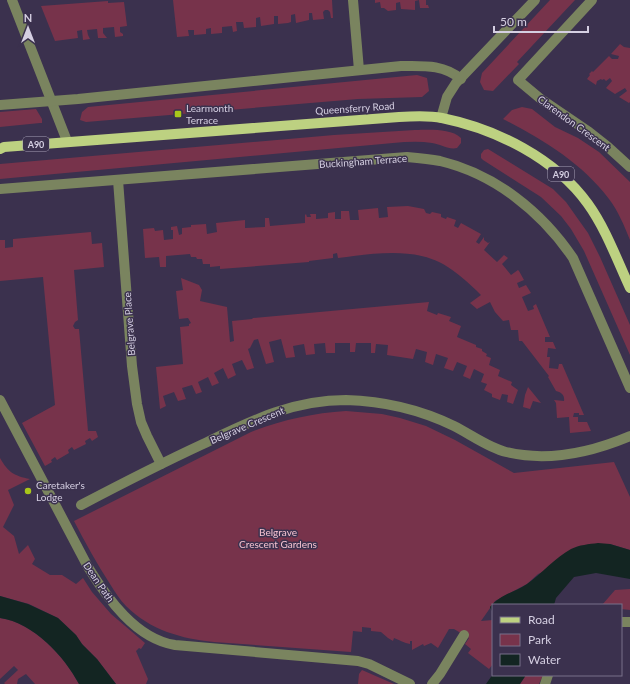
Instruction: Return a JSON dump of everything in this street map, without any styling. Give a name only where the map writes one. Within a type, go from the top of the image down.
[{"type":"main road","name":"Queensferry Road","points":[[1,147],[399,117],[427,116],[441,118],[470,126],[502,138],[538,157],[566,178],[578,191],[596,217],[630,288]]},
{"type":"street","points":[[12,0],[67,141]]},
{"type":"street","points":[[352,0],[359,70]]},
{"type":"street","points":[[441,118],[449,94],[460,79],[536,0]]},
{"type":"street","name":"Clarendon Crescent","points":[[592,0],[518,80],[542,100],[589,132],[630,167]]},
{"type":"street","points":[[0,105],[401,66],[432,66],[444,68],[455,74],[460,79]]},
{"type":"street","name":"Buckingham Terrace","points":[[0,189],[407,157],[440,161],[463,168],[488,180],[511,194],[546,223],[563,243],[573,258],[630,388]]},
{"type":"street","name":"Belgrave Place","points":[[118,180],[132,366],[136,400],[144,429],[161,464]]},
{"type":"street","name":"Dean Path","points":[[0,400],[88,567],[105,593],[127,618],[151,637],[165,644],[350,660],[369,664],[410,684]]},
{"type":"street","name":"Belgrave Crescent","points":[[81,505],[161,464],[268,414],[290,407],[330,400],[358,401],[408,409],[441,420],[493,447],[513,453],[538,455],[572,453],[595,448],[630,436]]},
{"type":"street","points":[[432,684],[440,674],[464,635]]},
{"type":"green space","points":[[173,0],[332,0],[333,18],[331,18],[328,10],[325,10],[323,12],[324,19],[313,20],[312,13],[309,13],[309,20],[296,23],[295,14],[291,15],[291,22],[278,24],[278,16],[274,16],[274,24],[261,26],[260,17],[256,18],[256,27],[244,28],[243,22],[236,22],[237,31],[233,32],[232,26],[222,27],[222,33],[211,34],[211,28],[206,29],[206,34],[194,35],[194,30],[188,30],[189,36],[177,37]]},
{"type":"green space","points":[[375,0],[419,0],[415,1],[415,10],[401,9],[400,2],[396,3],[396,10],[388,11],[381,8],[380,2],[375,3]]},
{"type":"green space","points":[[419,0],[426,0],[426,5],[428,5],[429,8],[420,8]]},
{"type":"green space","points":[[550,0],[575,0],[517,62],[519,64],[493,91],[484,90],[480,82],[482,73]]},
{"type":"green space","points":[[108,1],[108,3],[124,2],[127,26],[120,27],[120,32],[123,36],[115,37],[114,27],[103,28],[103,33],[107,38],[98,38],[97,29],[87,30],[90,39],[83,40],[82,30],[77,31],[78,38],[55,41],[41,6]]},
{"type":"green space","points":[[620,44],[624,47],[630,48],[629,103],[619,97],[627,91],[625,88],[615,94],[606,88],[612,81],[610,78],[606,81],[601,79],[597,81],[596,85],[587,79],[590,75],[589,74],[609,56],[612,59],[618,59],[619,56],[611,54]]},
{"type":"green space","points":[[417,75],[427,78],[429,91],[422,97],[358,99],[86,122],[80,120],[82,112],[88,107]]},
{"type":"green space","points":[[522,107],[532,109],[555,127],[578,138],[599,152],[630,182],[630,240],[621,218],[609,199],[587,174],[547,144],[503,119],[512,110]]},
{"type":"green space","points":[[36,109],[42,119],[42,123],[0,127],[0,112]]},
{"type":"green space","points":[[415,130],[445,131],[461,138],[461,143],[457,148],[448,148],[427,142],[393,143],[0,179],[0,164],[334,135]]},
{"type":"green space","points":[[488,149],[553,189],[566,202],[588,233],[630,325],[630,355],[584,251],[571,229],[561,216],[541,197],[483,160],[481,158],[481,154],[484,150]]},
{"type":"green space","points":[[408,206],[424,209],[426,213],[430,214],[432,212],[441,214],[441,217],[446,219],[447,217],[456,220],[454,226],[458,228],[461,223],[481,234],[476,242],[479,244],[484,237],[484,240],[488,243],[490,242],[484,250],[497,262],[504,255],[508,258],[502,264],[511,275],[518,270],[519,271],[524,280],[517,283],[519,288],[526,285],[531,293],[522,297],[528,311],[534,309],[533,306],[536,304],[550,337],[545,337],[545,342],[553,342],[556,349],[548,348],[547,357],[550,357],[549,368],[558,369],[559,364],[562,364],[584,415],[574,413],[573,417],[578,417],[578,422],[587,422],[591,431],[570,433],[569,417],[557,418],[556,403],[554,400],[564,401],[563,395],[556,391],[548,377],[549,376],[522,341],[519,341],[518,330],[511,330],[509,320],[503,321],[495,312],[490,302],[477,309],[470,303],[481,295],[468,282],[453,271],[443,264],[431,259],[418,255],[392,253],[338,258],[337,253],[333,254],[333,258],[309,262],[220,269],[220,266],[210,267],[210,264],[203,264],[202,259],[191,257],[190,254],[166,256],[166,267],[160,267],[159,257],[145,258],[143,229],[154,228],[155,231],[163,230],[164,240],[173,239],[173,230],[171,230],[171,227],[177,226],[179,235],[182,234],[182,228],[191,227],[191,225],[206,224],[207,234],[217,232],[216,223],[245,220],[245,228],[265,227],[265,218],[269,218],[270,226],[305,223],[306,214],[307,217],[311,217],[310,214],[316,214],[316,219],[328,218],[328,213],[335,212],[335,219],[341,219],[341,211],[349,211],[350,220],[359,220],[358,210],[378,208],[379,218],[388,217],[387,207]]},
{"type":"green space","points":[[91,232],[92,244],[102,243],[104,267],[74,270],[78,320],[73,326],[75,329],[79,329],[88,431],[96,431],[98,437],[92,441],[90,438],[85,441],[86,444],[74,450],[72,447],[68,450],[69,453],[57,460],[55,457],[51,460],[52,462],[45,466],[22,423],[55,405],[43,277],[0,281],[0,240],[5,240],[5,248],[13,247],[13,239]]},
{"type":"green space","points":[[181,278],[199,285],[202,290],[200,301],[227,307],[230,342],[234,341],[232,321],[429,302],[427,311],[437,315],[438,313],[451,317],[449,321],[461,326],[457,337],[482,349],[482,351],[487,354],[486,356],[491,358],[489,365],[500,370],[498,376],[512,382],[511,385],[518,390],[513,404],[507,402],[508,395],[502,394],[500,400],[492,397],[492,394],[484,390],[487,384],[481,382],[484,374],[474,369],[470,379],[463,376],[467,366],[457,362],[453,371],[444,368],[448,358],[436,354],[433,365],[425,362],[427,352],[416,349],[413,359],[387,355],[388,345],[376,344],[375,353],[371,353],[371,343],[356,343],[355,352],[350,352],[350,343],[335,343],[335,353],[326,353],[325,343],[314,344],[315,354],[306,355],[304,344],[293,346],[295,357],[286,358],[281,339],[269,342],[274,362],[266,364],[258,339],[254,340],[248,349],[254,368],[247,370],[242,360],[232,364],[236,375],[228,379],[223,368],[214,373],[219,383],[212,386],[208,377],[198,382],[202,392],[196,394],[192,385],[182,388],[186,399],[178,401],[174,392],[163,396],[166,406],[160,409],[156,367],[183,364],[180,327],[189,326],[191,323],[188,318],[179,319],[176,291],[183,290]]},
{"type":"green space","points":[[528,387],[541,403],[533,401],[530,409],[523,407]]},
{"type":"green space","name":"Belgrave Crescent Gardens","points":[[346,411],[382,414],[426,426],[455,440],[514,473],[614,462],[630,497],[630,550],[610,544],[538,574],[527,584],[495,601],[481,621],[492,620],[492,665],[489,669],[468,653],[471,649],[465,644],[469,638],[454,629],[449,629],[438,648],[431,643],[424,646],[423,644],[412,650],[412,641],[410,641],[410,644],[394,638],[393,641],[381,632],[371,631],[371,628],[362,627],[362,632],[353,631],[351,652],[214,642],[178,636],[167,632],[145,621],[124,604],[100,569],[74,521],[251,432],[274,424],[322,413]]},
{"type":"green space","points":[[0,458],[12,473],[30,479],[8,490],[14,505],[3,527],[14,536],[19,554],[28,545],[35,559],[32,564],[50,575],[62,575],[76,584],[83,578],[92,592],[111,614],[145,643],[141,649],[139,648],[136,651],[148,679],[146,684],[116,684],[76,635],[58,618],[29,604],[0,596]]},
{"type":"green space","points":[[630,589],[630,610],[622,609],[622,604],[603,604],[615,590]]},
{"type":"green space","points":[[0,618],[25,626],[47,642],[73,673],[79,684],[35,684],[26,674],[18,679],[17,684],[5,684],[4,683],[18,670],[14,666],[0,679]]},
{"type":"green space","points":[[362,670],[394,684],[358,684],[359,674]]},
{"type":"green space","points":[[525,676],[543,676],[539,684],[520,684]]},
{"type":"water","points":[[598,543],[610,544],[630,550],[630,579],[596,573],[574,577],[556,598],[554,604],[493,604],[498,599],[527,584],[565,552],[584,545]]},
{"type":"water","points":[[0,596],[28,604],[58,618],[76,635],[116,684],[79,684],[73,673],[47,642],[25,626],[0,618]]},
{"type":"water","points":[[492,675],[525,676],[520,684],[486,684]]},
{"type":"place","name":"Learmonth Terrace","points":[[178,114]]},
{"type":"place","name":"Caretaker's Lodge","points":[[28,491]]}]
